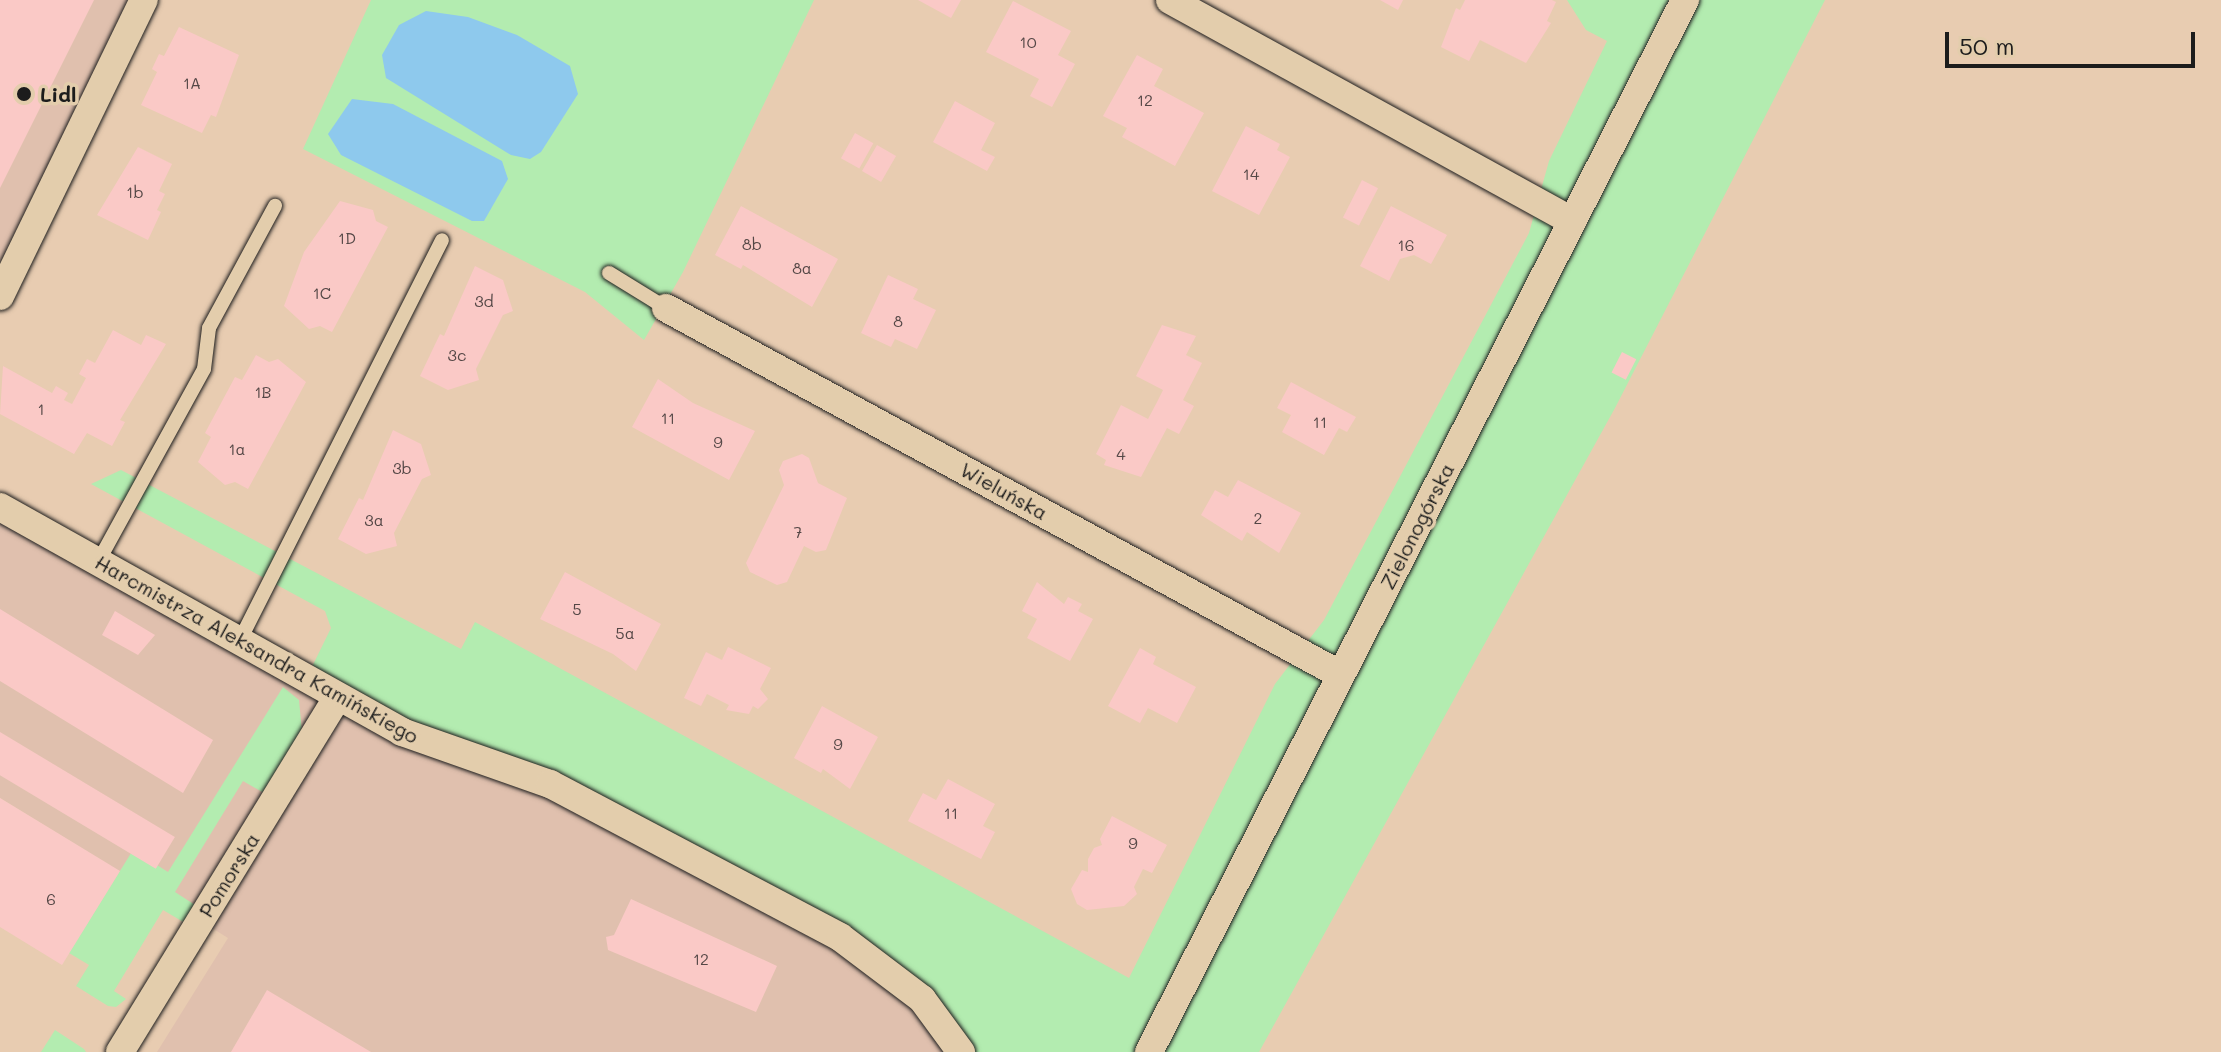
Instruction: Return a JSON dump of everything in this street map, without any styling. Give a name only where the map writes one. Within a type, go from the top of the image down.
[{"type":"street","points":[[0,296],[144,0]]},
{"type":"street","points":[[1170,0],[1572,221]]},
{"type":"street","name":"Zielonogórska","points":[[1149,1052],[1685,0]]},
{"type":"street","name":"Wieluńska","points":[[666,308],[1341,675]]},
{"type":"street","name":"Harcmistrza Aleksandra Kamińskiego","points":[[0,507],[402,732],[579,797],[840,937],[922,999],[961,1052]]},
{"type":"street","name":"Pomorska","points":[[120,1052],[337,698]]},
{"type":"lane","points":[[98,562],[204,369],[209,328],[275,206]]},
{"type":"lane","points":[[239,642],[442,240]]},
{"type":"lane","points":[[609,273],[666,308]]},
{"type":"shaded area","points":[[0,0],[132,0],[0,264]]},
{"type":"shaded area","points":[[0,507],[454,753],[840,937],[961,1052],[157,1052],[228,938],[0,798]]},
{"type":"green space","points":[[371,0],[814,0],[683,272],[644,340],[585,292],[303,149]]},
{"type":"green space","points":[[1567,0],[1669,0],[1577,210],[1698,0],[1825,0],[1615,408],[1259,1052],[961,1052],[840,937],[306,679],[331,628],[325,611],[91,484],[121,470],[461,649],[475,622],[1129,978],[1275,684],[1324,620],[1529,233],[1549,161],[1607,41],[1586,30]]},
{"type":"green space","points":[[283,687],[299,700],[302,732],[264,793],[243,781],[175,892],[195,905],[185,923],[163,910],[114,991],[126,999],[116,1007],[108,1006],[76,986],[89,965],[69,953],[133,850],[168,872]]},
{"type":"green space","points":[[55,1030],[84,1049],[86,1052],[41,1052]]},
{"type":"water","points":[[426,11],[468,17],[517,35],[570,66],[578,94],[541,152],[530,159],[511,155],[386,78],[382,55],[399,25]]},
{"type":"water","points":[[352,99],[393,104],[502,161],[508,179],[484,221],[472,221],[341,155],[328,134]]},
{"type":"building","name":"Lidl","points":[[0,0],[94,0],[0,188]]},
{"type":"building","points":[[918,0],[961,0],[951,18]]},
{"type":"building","points":[[1380,0],[1403,0],[1398,10]]},
{"type":"building","points":[[1465,0],[1556,2],[1547,21],[1551,23],[1526,63],[1480,40],[1469,61],[1441,47],[1456,8],[1460,10]]},
{"type":"building","points":[[1013,1],[1071,31],[1058,55],[1075,64],[1052,107],[1030,96],[1039,79],[986,52]]},
{"type":"building","points":[[179,27],[239,55],[216,117],[211,115],[202,133],[141,105],[157,72],[152,69],[159,54],[164,56]]},
{"type":"building","points":[[1137,55],[1163,69],[1154,86],[1204,113],[1175,166],[1122,137],[1127,128],[1103,116]]},
{"type":"building","points":[[955,101],[995,123],[981,150],[995,157],[987,171],[933,142]]},
{"type":"building","points":[[1246,126],[1280,144],[1277,150],[1290,157],[1259,215],[1212,191]]},
{"type":"building","points":[[855,133],[873,143],[859,169],[841,158]]},
{"type":"building","points":[[877,145],[896,156],[881,182],[862,171]]},
{"type":"building","points":[[138,147],[172,164],[159,191],[165,194],[157,210],[161,212],[148,240],[97,215]]},
{"type":"building","points":[[1362,180],[1378,188],[1359,226],[1343,217]]},
{"type":"building","points":[[340,201],[373,210],[376,221],[388,227],[332,332],[320,326],[309,329],[284,306],[304,252]]},
{"type":"building","points":[[741,206],[838,259],[812,307],[743,265],[741,269],[715,255]]},
{"type":"building","points":[[1391,206],[1447,235],[1431,264],[1414,255],[1400,259],[1389,281],[1360,266]]},
{"type":"building","points":[[475,266],[503,280],[513,311],[503,315],[476,369],[479,380],[448,390],[420,376],[440,334],[444,336]]},
{"type":"building","points":[[888,275],[918,289],[913,299],[936,310],[917,349],[895,339],[891,347],[861,333]]},
{"type":"building","points":[[1162,325],[1196,336],[1186,355],[1202,363],[1183,400],[1194,406],[1179,434],[1167,428],[1141,477],[1104,465],[1106,460],[1096,454],[1121,405],[1148,419],[1156,404],[1163,390],[1136,376]]},
{"type":"building","points":[[113,330],[141,345],[146,335],[166,344],[120,420],[125,422],[112,446],[87,433],[74,454],[0,414],[3,366],[52,393],[56,386],[68,393],[64,400],[72,404],[86,378],[79,374],[87,359],[95,363]]},
{"type":"building","points":[[1622,352],[1636,359],[1626,380],[1612,372]]},
{"type":"building","points":[[256,355],[269,362],[278,359],[306,382],[248,489],[235,482],[225,485],[198,462],[211,437],[205,433],[235,377],[242,380]]},
{"type":"building","points":[[658,379],[693,403],[755,431],[729,480],[632,427]]},
{"type":"building","points":[[1291,382],[1356,417],[1347,432],[1339,428],[1324,455],[1282,432],[1291,415],[1277,408]]},
{"type":"building","points":[[393,430],[421,444],[431,475],[422,479],[394,533],[397,546],[366,554],[338,539],[359,498],[363,500]]},
{"type":"building","points":[[802,454],[809,458],[818,483],[847,498],[826,550],[816,552],[804,546],[787,582],[777,585],[750,572],[746,563],[784,485],[779,470],[783,461]]},
{"type":"building","points":[[1238,480],[1301,513],[1279,553],[1247,532],[1242,541],[1201,515],[1215,490],[1228,497]]},
{"type":"building","points":[[565,572],[661,624],[636,671],[613,654],[540,619]]},
{"type":"building","points":[[1037,582],[1064,604],[1068,597],[1082,604],[1078,611],[1093,619],[1070,661],[1027,638],[1037,619],[1022,611]]},
{"type":"building","points":[[0,609],[213,740],[183,793],[0,681]]},
{"type":"building","points":[[115,611],[155,635],[138,655],[102,635]]},
{"type":"building","points":[[728,647],[771,668],[760,689],[768,699],[758,709],[753,706],[749,714],[726,710],[729,705],[707,694],[701,706],[684,698],[706,652],[722,660]]},
{"type":"building","points":[[1140,648],[1156,657],[1153,664],[1196,687],[1177,723],[1148,708],[1140,723],[1108,706]]},
{"type":"building","points":[[822,706],[878,737],[850,789],[823,769],[821,773],[794,758]]},
{"type":"building","points":[[0,732],[175,837],[156,869],[0,775]]},
{"type":"building","points":[[948,779],[995,804],[983,826],[995,832],[981,859],[908,821],[923,793],[936,800]]},
{"type":"building","points":[[0,798],[120,871],[62,965],[0,927]]},
{"type":"building","points":[[1112,816],[1167,845],[1152,873],[1143,869],[1134,887],[1137,894],[1124,906],[1087,910],[1077,904],[1071,889],[1082,870],[1088,872],[1088,859],[1094,848],[1102,845],[1100,839]]},
{"type":"building","points":[[631,899],[777,966],[756,1012],[608,950],[606,937],[614,935]]},
{"type":"building","points":[[267,990],[371,1052],[231,1052]]},
{"type":"place","name":"Lidl","points":[[24,94]]}]
